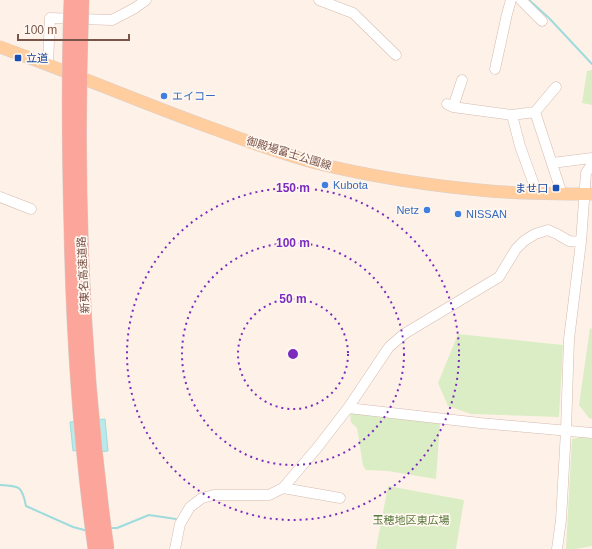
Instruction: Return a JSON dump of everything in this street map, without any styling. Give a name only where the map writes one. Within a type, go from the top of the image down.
[{"type":"highway","name":"新東名高速道路","points":[[71,0],[68,127],[71,260],[80,407],[89,507],[95,549]]},
{"type":"highway","name":"新東名高速道路","points":[[82,0],[80,50],[82,260],[92,407],[107,549]]},
{"type":"main road","name":"御殿場富士公園線","points":[[0,47],[260,146],[316,163],[371,175],[427,184],[491,191],[588,194]]},
{"type":"street","points":[[48,64],[50,18],[112,20],[135,8],[146,0]]},
{"type":"street","points":[[319,0],[353,13],[396,55]]},
{"type":"street","points":[[495,69],[511,0]]},
{"type":"street","points":[[521,0],[542,21]]},
{"type":"street","points":[[462,80],[450,105],[512,115],[535,112],[556,87]]},
{"type":"street","points":[[535,112],[562,194]]},
{"type":"street","points":[[512,115],[520,146],[537,193]]},
{"type":"street","points":[[552,163],[592,158]]},
{"type":"street","points":[[557,549],[561,520],[569,339],[588,194],[586,173],[592,164]]},
{"type":"street","points":[[0,197],[31,209]]},
{"type":"street","points":[[176,549],[180,524],[190,507],[202,498],[214,495],[269,494],[283,488],[313,454],[348,408],[389,347],[404,334],[499,277],[516,249],[524,241],[535,234],[548,230],[569,241],[581,242]]},
{"type":"street","points":[[348,408],[480,423],[592,433]]},
{"type":"street","points":[[283,488],[340,498]]},
{"type":"green space","points":[[592,70],[592,105],[582,103],[587,71]]},
{"type":"green space","points":[[590,328],[592,329],[592,419],[589,418],[579,405]]},
{"type":"green space","points":[[458,334],[563,345],[559,417],[471,414],[448,406],[438,383]]},
{"type":"green space","points":[[350,413],[440,423],[436,479],[388,471],[366,470],[363,466],[357,428],[351,422]]},
{"type":"green space","points":[[581,437],[592,439],[592,546],[566,549],[572,439]]},
{"type":"green space","name":"玉穂地区東広場","points":[[388,486],[464,500],[456,549],[376,549]]},
{"type":"water","points":[[105,419],[108,451],[81,454],[80,450],[73,451],[70,422]]},
{"type":"waterway","points":[[529,0],[549,18],[592,64]]},
{"type":"waterway","points":[[0,485],[19,488],[23,494],[26,506],[73,527],[88,531]]},
{"type":"waterway","points":[[110,528],[117,528],[149,515],[176,519]]},
{"type":"place","name":"立道","points":[[18,58]]},
{"type":"place","name":"エイコー","points":[[164,96]]},
{"type":"place","name":"Kubota","points":[[325,185]]},
{"type":"place","name":"ませ口","points":[[556,188]]},
{"type":"place","name":"Netz","points":[[427,210]]},
{"type":"place","name":"NISSAN","points":[[458,214]]}]
